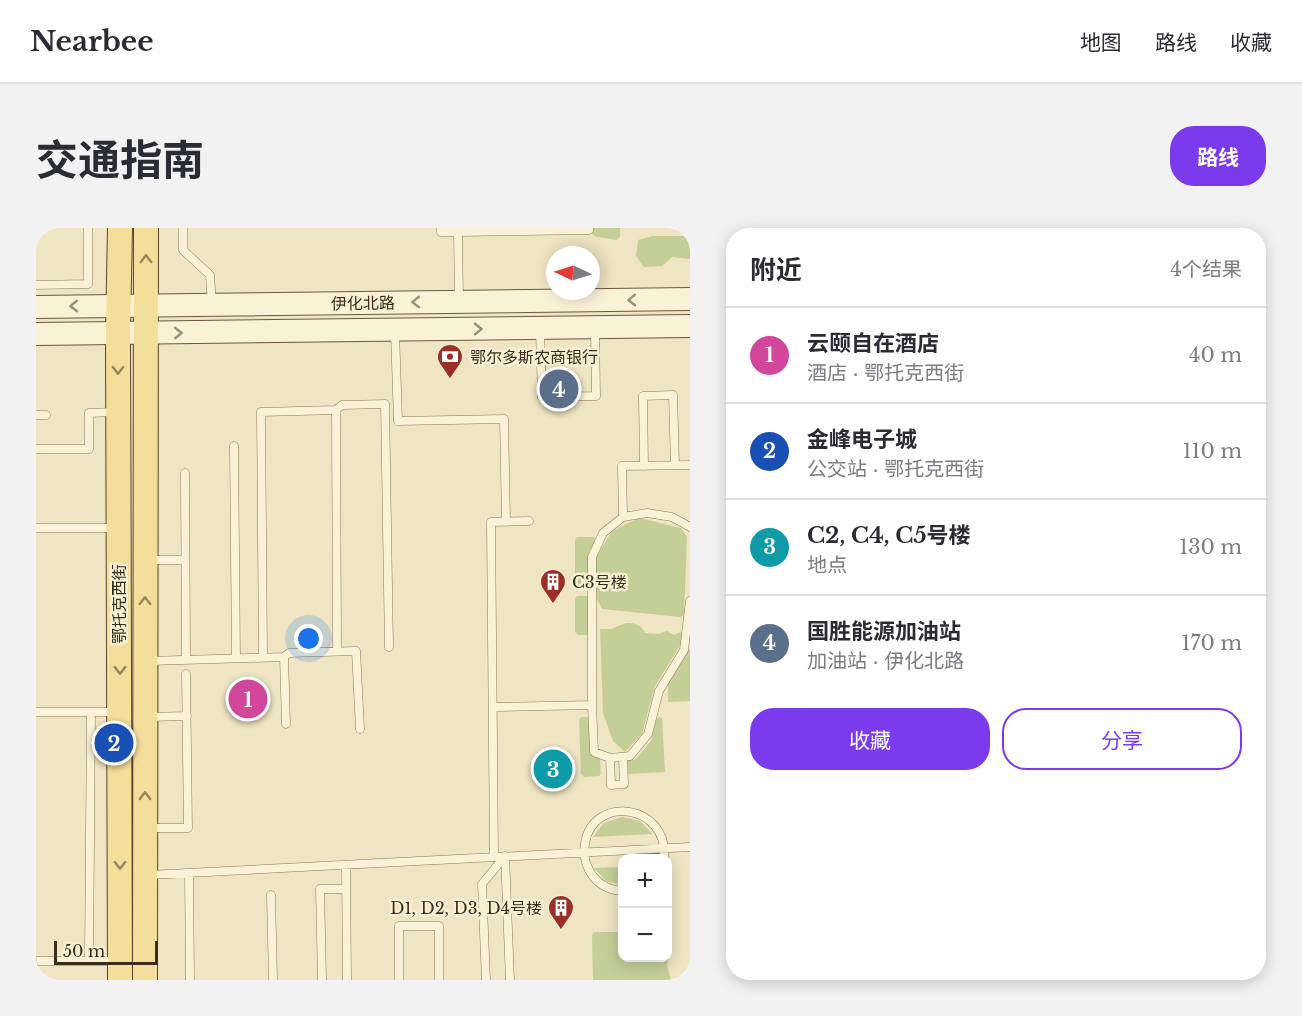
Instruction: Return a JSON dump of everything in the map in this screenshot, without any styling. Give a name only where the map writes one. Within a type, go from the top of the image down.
[{"type":"main road","name":"鄂托克西街","points":[[120,228],[118,332],[120,970]]},
{"type":"main road","name":"鄂托克西街","points":[[145,980],[146,228]]},
{"type":"street","name":"伊化北路","points":[[36,307],[690,299]]},
{"type":"street","name":"伊化北路","points":[[36,334],[690,326]]},
{"type":"lane","points":[[36,285],[88,284],[88,228]]},
{"type":"lane","points":[[183,228],[183,250],[210,274],[212,305]]},
{"type":"lane","points":[[441,228],[441,232],[589,230],[589,228]]},
{"type":"lane","points":[[458,232],[459,302]]},
{"type":"lane","points":[[540,328],[542,397],[596,396],[595,328]]},
{"type":"lane","points":[[394,330],[398,421],[504,419],[506,522]]},
{"type":"lane","points":[[644,466],[643,396],[673,395],[675,465]]},
{"type":"lane","points":[[263,657],[261,412],[336,410],[342,405],[385,405],[389,647]]},
{"type":"lane","points":[[336,410],[338,651]]},
{"type":"lane","points":[[36,450],[89,449],[89,413],[119,412]]},
{"type":"lane","points":[[36,415],[46,415]]},
{"type":"lane","points":[[234,446],[236,658]]},
{"type":"lane","points":[[623,517],[622,466],[690,465]]},
{"type":"lane","points":[[185,473],[186,660]]},
{"type":"lane","points":[[690,526],[672,517],[647,513],[623,517],[603,532],[592,557],[594,752],[610,758],[630,756],[648,734],[659,691],[684,650],[690,601]]},
{"type":"lane","points":[[494,857],[491,522],[530,521]]},
{"type":"lane","points":[[36,528],[119,528]]},
{"type":"lane","points":[[145,560],[185,560]]},
{"type":"lane","points":[[145,661],[284,657],[289,653],[356,651],[360,729]]},
{"type":"lane","points":[[284,657],[286,724]]},
{"type":"lane","points":[[145,828],[188,828],[186,674]]},
{"type":"lane","points":[[493,707],[592,705]]},
{"type":"lane","points":[[36,712],[120,712]]},
{"type":"lane","points":[[89,961],[91,712]]},
{"type":"lane","points":[[145,717],[187,717]]},
{"type":"lane","points":[[610,758],[611,784],[624,784],[623,757]]},
{"type":"lane","points":[[618,890],[602,885],[593,876],[584,853],[586,839],[592,827],[602,817],[622,811],[642,815],[654,824],[661,835],[663,854]]},
{"type":"lane","points":[[145,875],[690,847]]},
{"type":"lane","points":[[486,980],[482,884],[505,856]]},
{"type":"lane","points":[[505,856],[510,980]]},
{"type":"lane","points":[[346,865],[347,980]]},
{"type":"lane","points":[[189,873],[190,980]]},
{"type":"lane","points":[[322,980],[320,889],[346,889]]},
{"type":"lane","points":[[271,895],[273,980]]},
{"type":"lane","points":[[399,980],[399,926],[439,926],[440,980]]},
{"type":"lane","points":[[36,961],[89,961],[120,970]]},
{"type":"green space","points":[[592,228],[620,228],[620,236],[617,240],[597,237],[592,234]]},
{"type":"green space","points":[[652,236],[690,236],[690,259],[672,257],[662,266],[644,267],[636,256],[638,240]]},
{"type":"green space","points":[[639,518],[681,528],[687,537],[684,615],[680,617],[602,609],[597,599],[595,559],[612,531]]},
{"type":"green space","points":[[577,537],[596,539],[596,543],[589,551],[589,581],[586,584],[578,584],[575,581],[575,541]]},
{"type":"green space","points":[[577,596],[589,598],[589,632],[587,635],[578,635],[575,632],[575,599]]},
{"type":"green space","points":[[626,623],[637,625],[645,633],[658,634],[667,631],[674,635],[681,632],[681,644],[655,686],[642,734],[625,752],[613,741],[603,713],[600,629],[611,629]]},
{"type":"green space","points":[[690,649],[690,701],[668,702],[668,684]]},
{"type":"green space","points":[[581,717],[590,717],[591,753],[600,757],[601,774],[599,776],[584,777],[581,774],[579,720]]},
{"type":"green space","points":[[659,717],[662,718],[665,772],[627,774],[627,760],[635,760],[651,741],[656,720]]},
{"type":"green space","points":[[622,817],[640,821],[652,834],[593,837],[604,823]]},
{"type":"green space","points":[[618,867],[618,884],[606,881],[594,868]]},
{"type":"green space","points":[[593,932],[618,932],[618,962],[668,962],[671,980],[593,980]]},
{"type":"place","name":"鄂尔多斯农商银行","points":[[450,380]]},
{"type":"place","name":"国胜能源加油站","points":[[559,389]]},
{"type":"place","name":"C3号楼","points":[[553,605]]},
{"type":"place","name":"云颐自在酒店","points":[[248,699]]},
{"type":"place","name":"金峰电子城","points":[[114,743]]},
{"type":"place","name":"C2, C4, C5号楼","points":[[553,769]]},
{"type":"place","name":"D1, D2, D3, D4号楼","points":[[561,931]]}]
